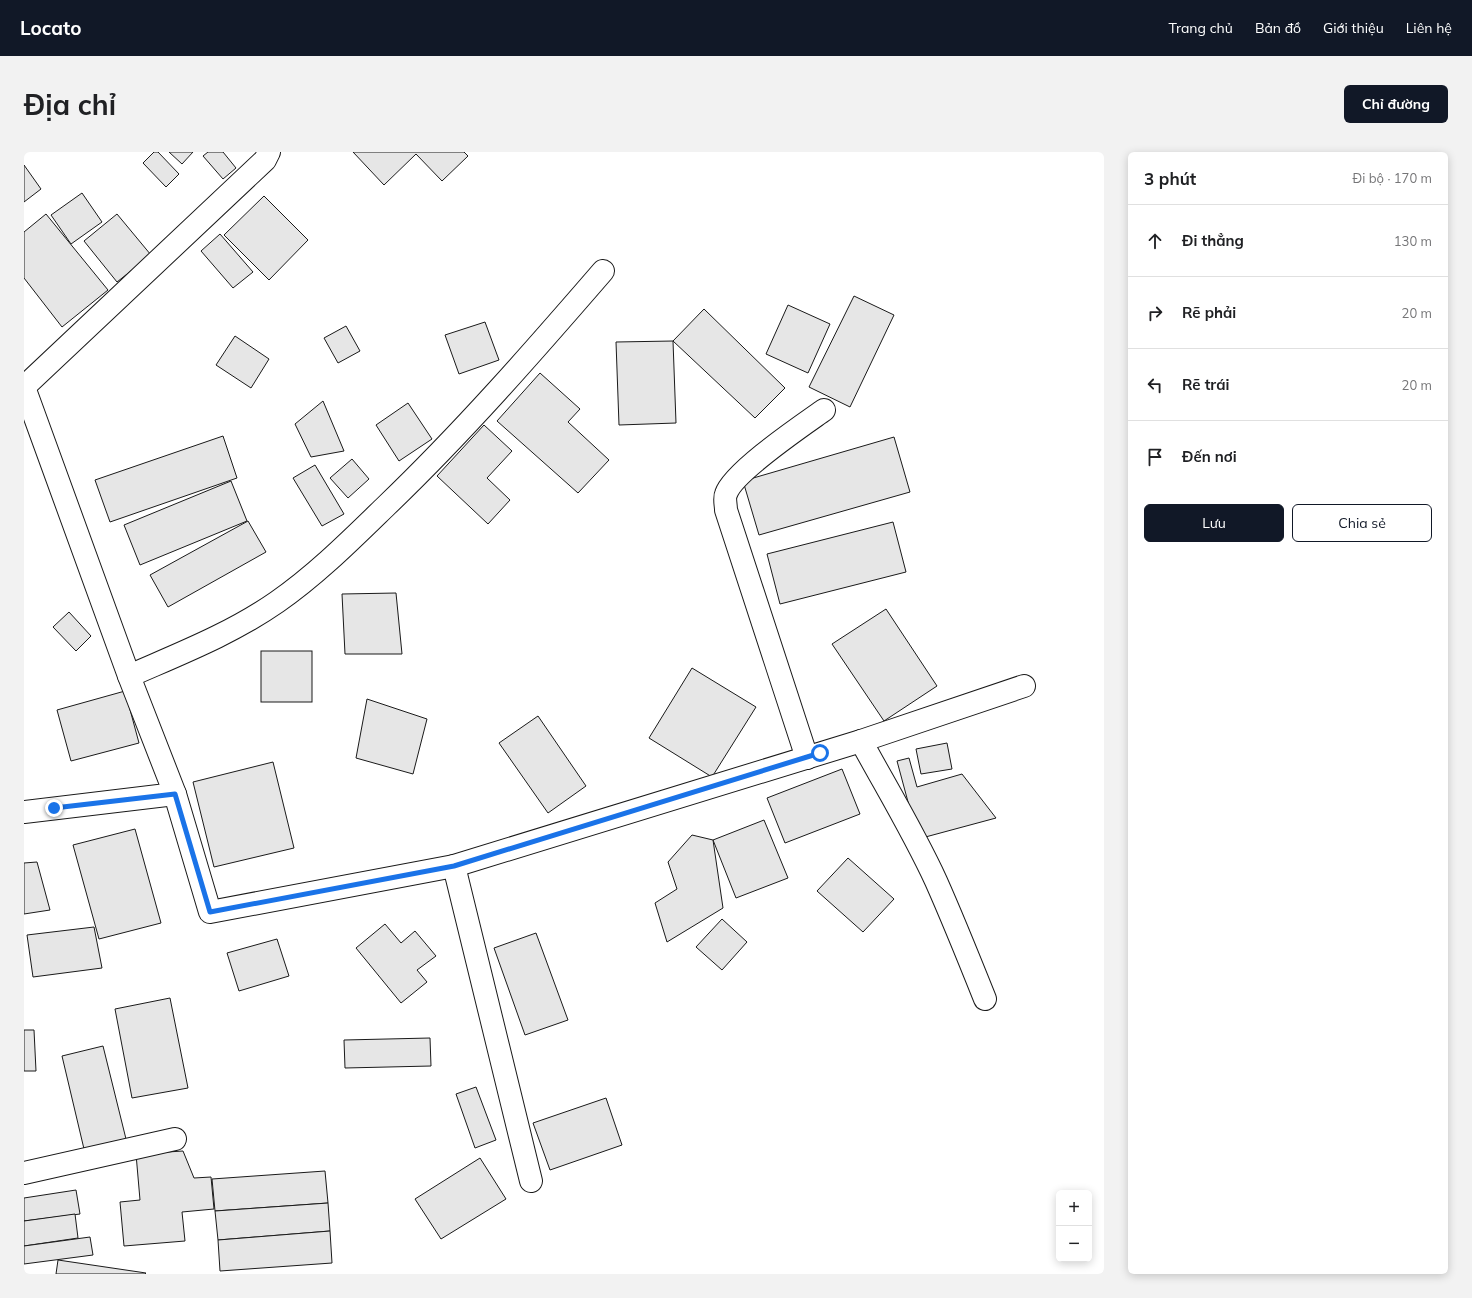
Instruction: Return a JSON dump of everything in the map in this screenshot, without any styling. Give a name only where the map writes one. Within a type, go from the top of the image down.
[{"type":"street","points":[[269,152],[265,160],[24,387],[175,794],[210,912],[454,866],[861,741],[1024,686]]},
{"type":"street","points":[[130,676],[234,628],[276,602],[307,579],[345,546],[425,469],[508,381],[603,271]]},
{"type":"street","points":[[807,758],[726,510],[726,495],[734,481],[749,467],[777,444],[824,410]]},
{"type":"street","points":[[861,741],[908,826],[935,879],[959,934],[984,999]]},
{"type":"street","points":[[24,812],[175,794]]},
{"type":"street","points":[[454,866],[531,1181]]},
{"type":"street","points":[[24,1173],[175,1139]]},
{"type":"building","points":[[154,152],[158,152],[179,174],[166,187],[143,163]]},
{"type":"building","points":[[169,152],[193,152],[182,164]]},
{"type":"building","points":[[208,152],[223,152],[236,168],[223,179],[203,156]]},
{"type":"building","points":[[353,152],[464,152],[468,156],[442,181],[416,154],[384,185]]},
{"type":"building","points":[[24,165],[41,189],[24,202]]},
{"type":"building","points":[[82,193],[102,222],[71,244],[51,215]]},
{"type":"building","points":[[264,196],[308,240],[269,280],[224,235]]},
{"type":"building","points":[[46,214],[108,290],[62,327],[24,278],[24,232]]},
{"type":"building","points":[[117,214],[151,255],[117,282],[84,241]]},
{"type":"building","points":[[220,234],[253,272],[233,288],[201,251]]},
{"type":"building","points":[[854,296],[894,315],[850,407],[809,387]]},
{"type":"building","points":[[788,305],[830,324],[808,373],[766,354]]},
{"type":"building","points":[[704,309],[785,388],[755,418],[673,341]]},
{"type":"building","points":[[485,322],[499,360],[459,374],[445,335]]},
{"type":"building","points":[[346,326],[360,351],[338,363],[324,338]]},
{"type":"building","points":[[235,336],[269,359],[251,388],[216,365]]},
{"type":"building","points":[[673,341],[676,423],[619,425],[616,342]]},
{"type":"building","points":[[540,373],[580,409],[568,422],[609,460],[578,493],[497,421]]},
{"type":"building","points":[[323,401],[344,451],[311,457],[295,424]]},
{"type":"building","points":[[408,403],[432,439],[399,461],[376,425]]},
{"type":"building","points":[[484,425],[512,451],[487,478],[510,500],[488,524],[437,476]]},
{"type":"building","points":[[223,436],[237,478],[110,522],[95,480]]},
{"type":"building","points":[[894,437],[910,492],[759,535],[743,481]]},
{"type":"building","points":[[352,459],[369,479],[348,498],[330,478]]},
{"type":"building","points":[[315,465],[344,514],[322,526],[293,478]]},
{"type":"building","points":[[231,481],[247,521],[140,565],[124,525]]},
{"type":"building","points":[[248,521],[266,552],[168,607],[150,575]]},
{"type":"building","points":[[893,522],[906,572],[780,604],[767,554]]},
{"type":"building","points":[[396,593],[402,654],[345,654],[342,594]]},
{"type":"building","points":[[886,609],[937,686],[884,721],[832,644]]},
{"type":"building","points":[[69,612],[91,636],[76,651],[53,627]]},
{"type":"building","points":[[261,651],[312,651],[312,702],[261,702]]},
{"type":"building","points":[[692,668],[756,707],[712,777],[649,738]]},
{"type":"building","points":[[125,691],[139,743],[71,761],[57,710]]},
{"type":"building","points":[[367,699],[427,719],[413,774],[356,758]]},
{"type":"building","points":[[538,716],[586,786],[548,813],[499,743]]},
{"type":"building","points":[[947,743],[952,769],[921,774],[916,749]]},
{"type":"building","points":[[909,758],[917,787],[962,774],[996,818],[918,839],[897,761]]},
{"type":"building","points":[[273,762],[294,848],[214,867],[193,782]]},
{"type":"building","points":[[842,769],[860,814],[785,843],[767,798]]},
{"type":"building","points":[[764,820],[788,878],[736,898],[713,840]]},
{"type":"building","points":[[135,829],[161,923],[99,939],[73,845]]},
{"type":"building","points":[[692,835],[713,840],[723,908],[667,942],[655,903],[677,889],[668,862]]},
{"type":"building","points":[[848,858],[894,899],[863,932],[817,891]]},
{"type":"building","points":[[37,862],[50,910],[24,914],[24,863]]},
{"type":"building","points":[[722,919],[747,942],[722,970],[696,947]]},
{"type":"building","points":[[385,924],[401,943],[415,931],[436,956],[417,970],[427,982],[401,1003],[356,948]]},
{"type":"building","points":[[94,927],[102,968],[33,977],[27,935]]},
{"type":"building","points":[[536,933],[568,1020],[525,1035],[494,948]]},
{"type":"building","points":[[277,939],[289,976],[239,991],[227,953]]},
{"type":"building","points":[[170,998],[188,1088],[132,1098],[115,1009]]},
{"type":"building","points":[[24,1030],[34,1030],[36,1071],[24,1071]]},
{"type":"building","points":[[430,1038],[431,1066],[345,1068],[344,1040]]},
{"type":"building","points":[[103,1046],[126,1139],[84,1149],[62,1056]]},
{"type":"building","points":[[476,1087],[496,1140],[475,1148],[456,1094]]},
{"type":"building","points":[[606,1098],[622,1145],[550,1170],[533,1123]]},
{"type":"building","points":[[183,1151],[194,1178],[211,1177],[214,1209],[182,1212],[185,1241],[124,1246],[120,1202],[140,1200],[136,1154]]},
{"type":"building","points":[[480,1158],[506,1199],[441,1239],[415,1199]]},
{"type":"building","points":[[325,1171],[328,1203],[215,1211],[212,1179]]},
{"type":"building","points":[[76,1190],[80,1214],[24,1221],[24,1198]]},
{"type":"building","points":[[328,1203],[330,1231],[218,1240],[215,1211]]},
{"type":"building","points":[[75,1214],[78,1238],[24,1246],[24,1221]]},
{"type":"building","points":[[330,1231],[332,1263],[220,1271],[218,1240]]},
{"type":"building","points":[[90,1237],[93,1255],[24,1264],[24,1246]]},
{"type":"building","points":[[58,1260],[146,1273],[56,1274]]},
{"type":"route","points":[[54,808],[175,794],[210,912],[454,866],[820,753]]}]
